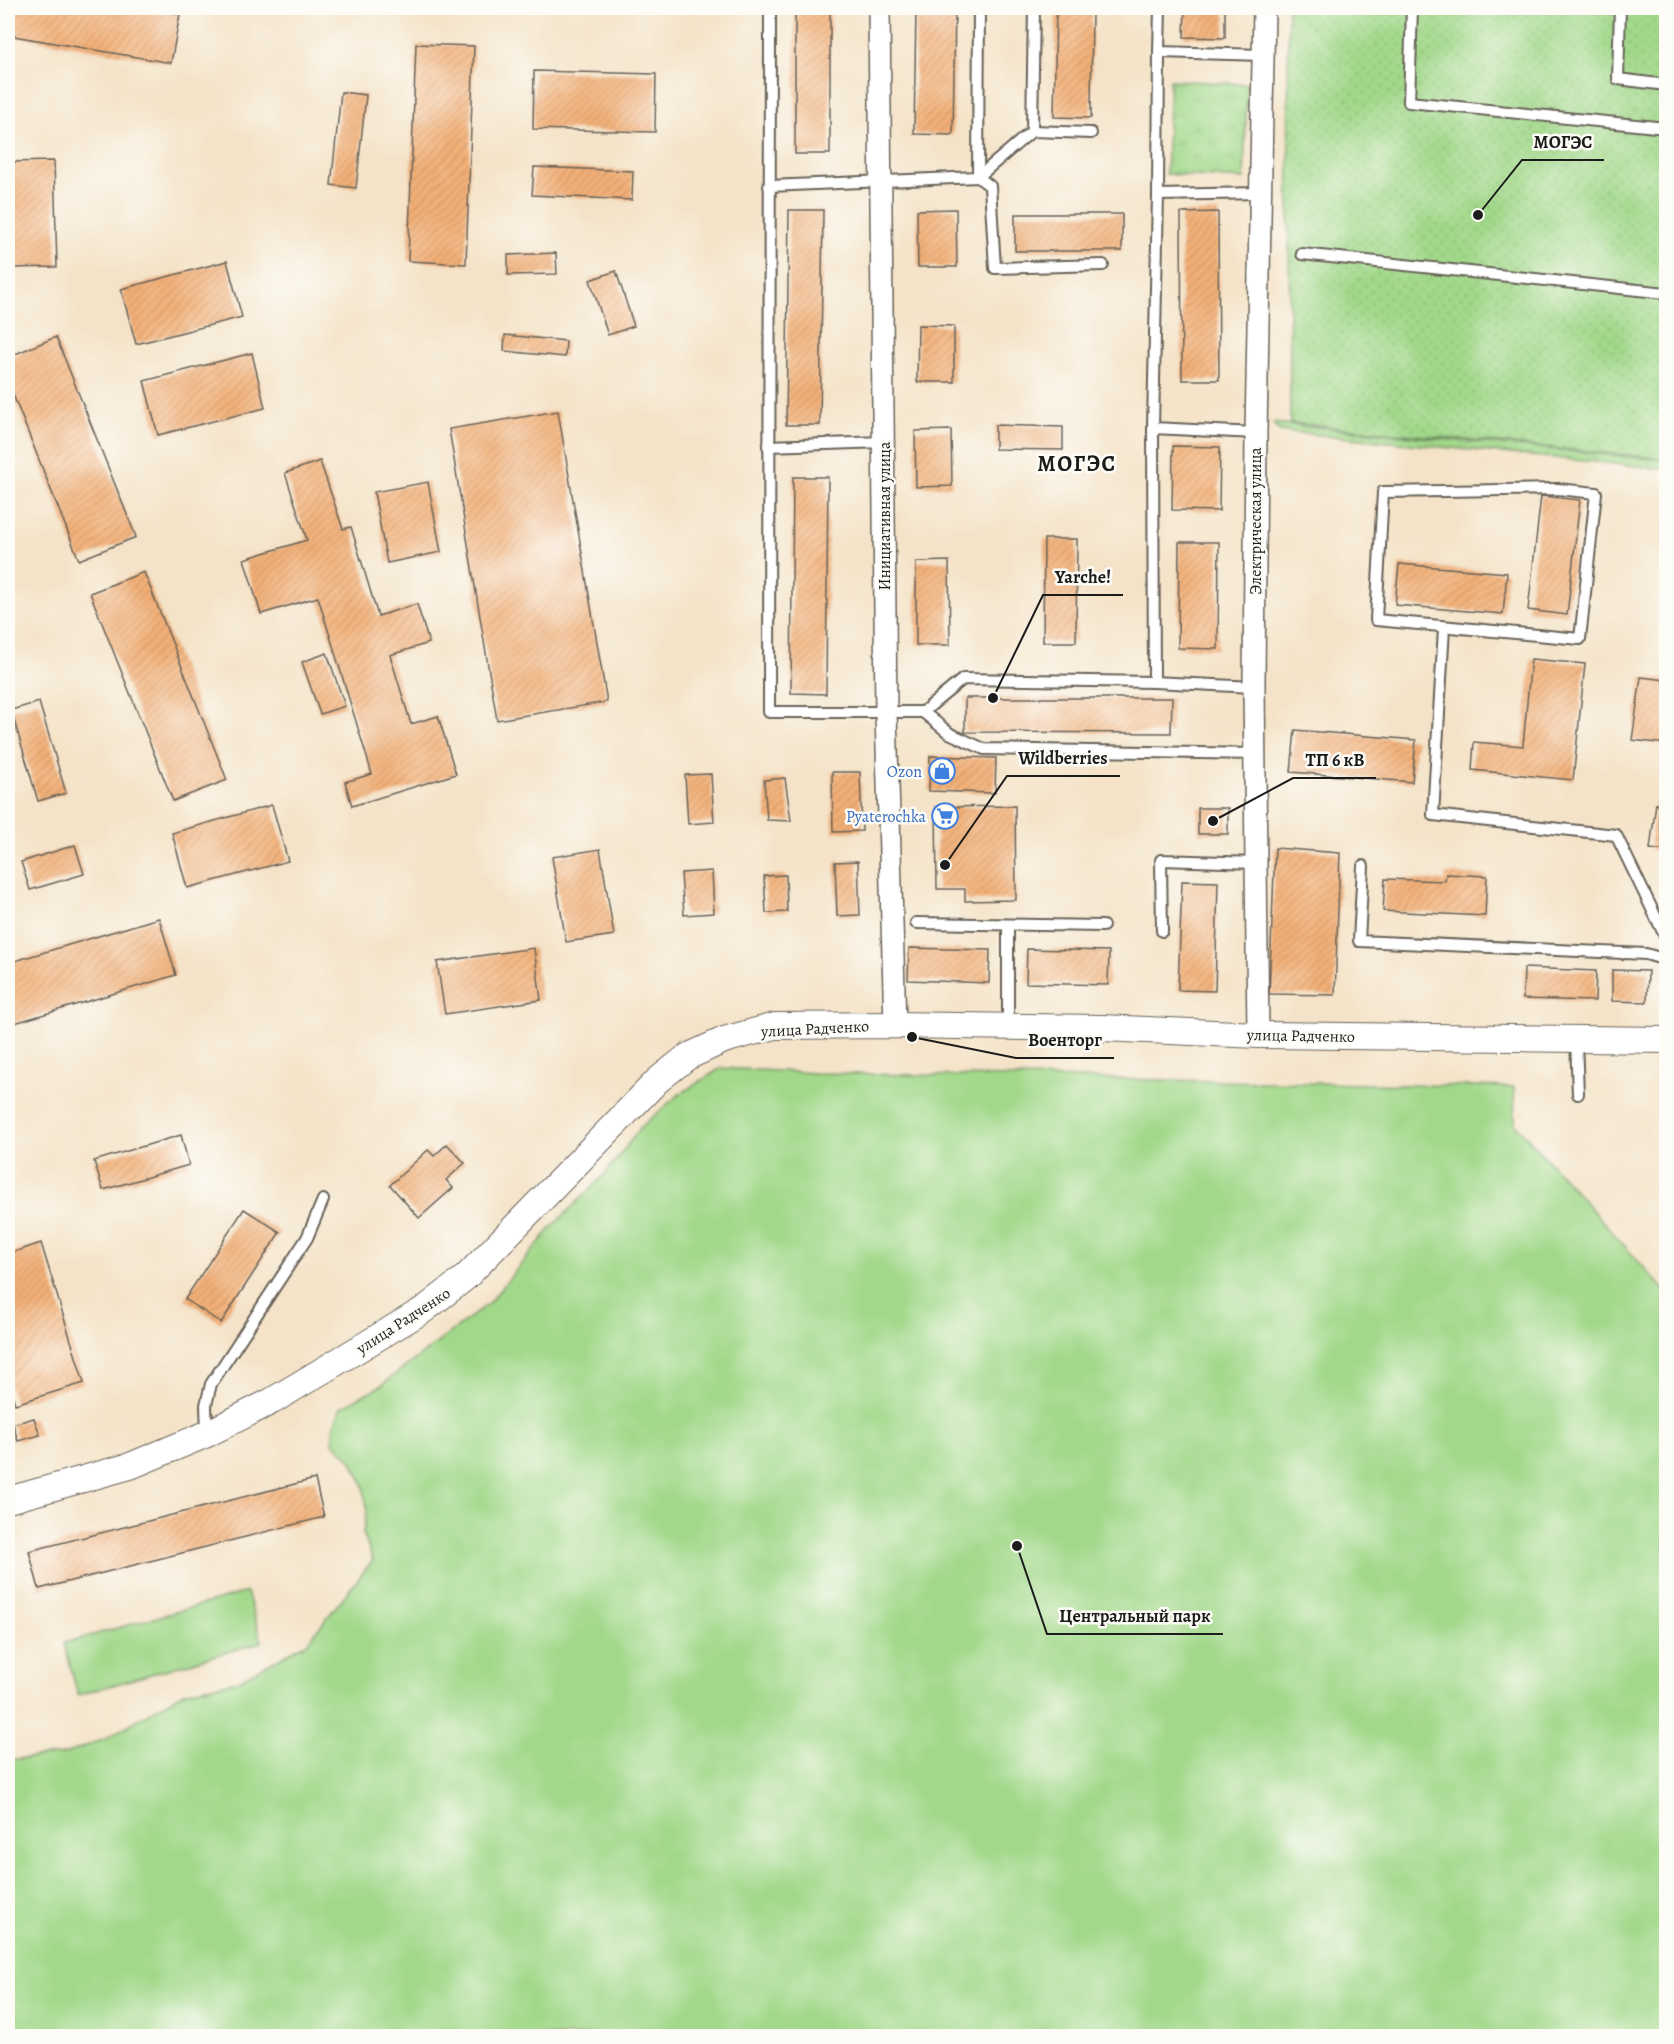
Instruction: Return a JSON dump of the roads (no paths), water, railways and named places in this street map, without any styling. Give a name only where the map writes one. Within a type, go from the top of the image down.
[{"type":"street","name":"Инициативная улица","points":[[879,8],[886,713],[895,1025]]},
{"type":"street","name":"Электрическая улица","points":[[1258,1035],[1254,687],[1264,8]]},
{"type":"street","name":"улица Радченко","points":[[8,1500],[130,1466],[207,1434],[272,1401],[433,1303],[466,1277],[658,1080],[687,1057],[724,1040],[776,1026],[895,1025],[1258,1035],[1666,1040]]},
{"type":"lane","points":[[770,8],[768,446],[770,712],[923,712],[963,679],[1154,682],[1254,687]]},
{"type":"lane","points":[[978,177],[979,8]]},
{"type":"lane","points":[[1032,131],[1034,8]]},
{"type":"lane","points":[[1154,682],[1153,428],[1160,8]]},
{"type":"lane","points":[[1412,8],[1409,102],[1666,128]]},
{"type":"lane","points":[[1620,8],[1618,80],[1666,85]]},
{"type":"lane","points":[[1159,52],[1264,55]]},
{"type":"lane","points":[[770,186],[978,177],[1032,131],[1091,133]]},
{"type":"lane","points":[[978,177],[990,186],[995,268],[1103,265]]},
{"type":"lane","points":[[1158,195],[1260,193]]},
{"type":"lane","points":[[1302,254],[1666,292]]},
{"type":"lane","points":[[1153,428],[1256,433]]},
{"type":"lane","points":[[768,446],[884,442]]},
{"type":"lane","points":[[1558,489],[1596,493],[1580,639],[1444,628],[1376,620],[1383,492],[1558,489]]},
{"type":"lane","points":[[1444,628],[1433,814],[1616,835],[1666,938]]},
{"type":"lane","points":[[923,712],[948,733],[984,749],[1255,754]]},
{"type":"lane","points":[[1162,931],[1161,861],[1256,862]]},
{"type":"lane","points":[[1363,866],[1359,941],[1646,954],[1666,960]]},
{"type":"lane","points":[[916,923],[1103,926]]},
{"type":"lane","points":[[1008,926],[1008,1027]]},
{"type":"lane","points":[[1576,1039],[1578,1094]]},
{"type":"lane","points":[[207,1434],[206,1405],[211,1384],[307,1238],[323,1200]]},
{"type":"place","name":"МОГЭС","points":[[1478,215]]},
{"type":"place","name":"Yarche!","points":[[993,698]]},
{"type":"place","name":"Ozon","points":[[942,771]]},
{"type":"place","name":"Pyaterochka","points":[[945,816]]},
{"type":"place","name":"ТП 6 кВ","points":[[1213,821]]},
{"type":"place","name":"Wildberries","points":[[945,865]]},
{"type":"place","name":"Военторг","points":[[912,1037]]},
{"type":"place","name":"Центральный парк","points":[[1017,1546]]},
{"type":"district","name":"МОГЭС","points":[[1077,463]]}]
